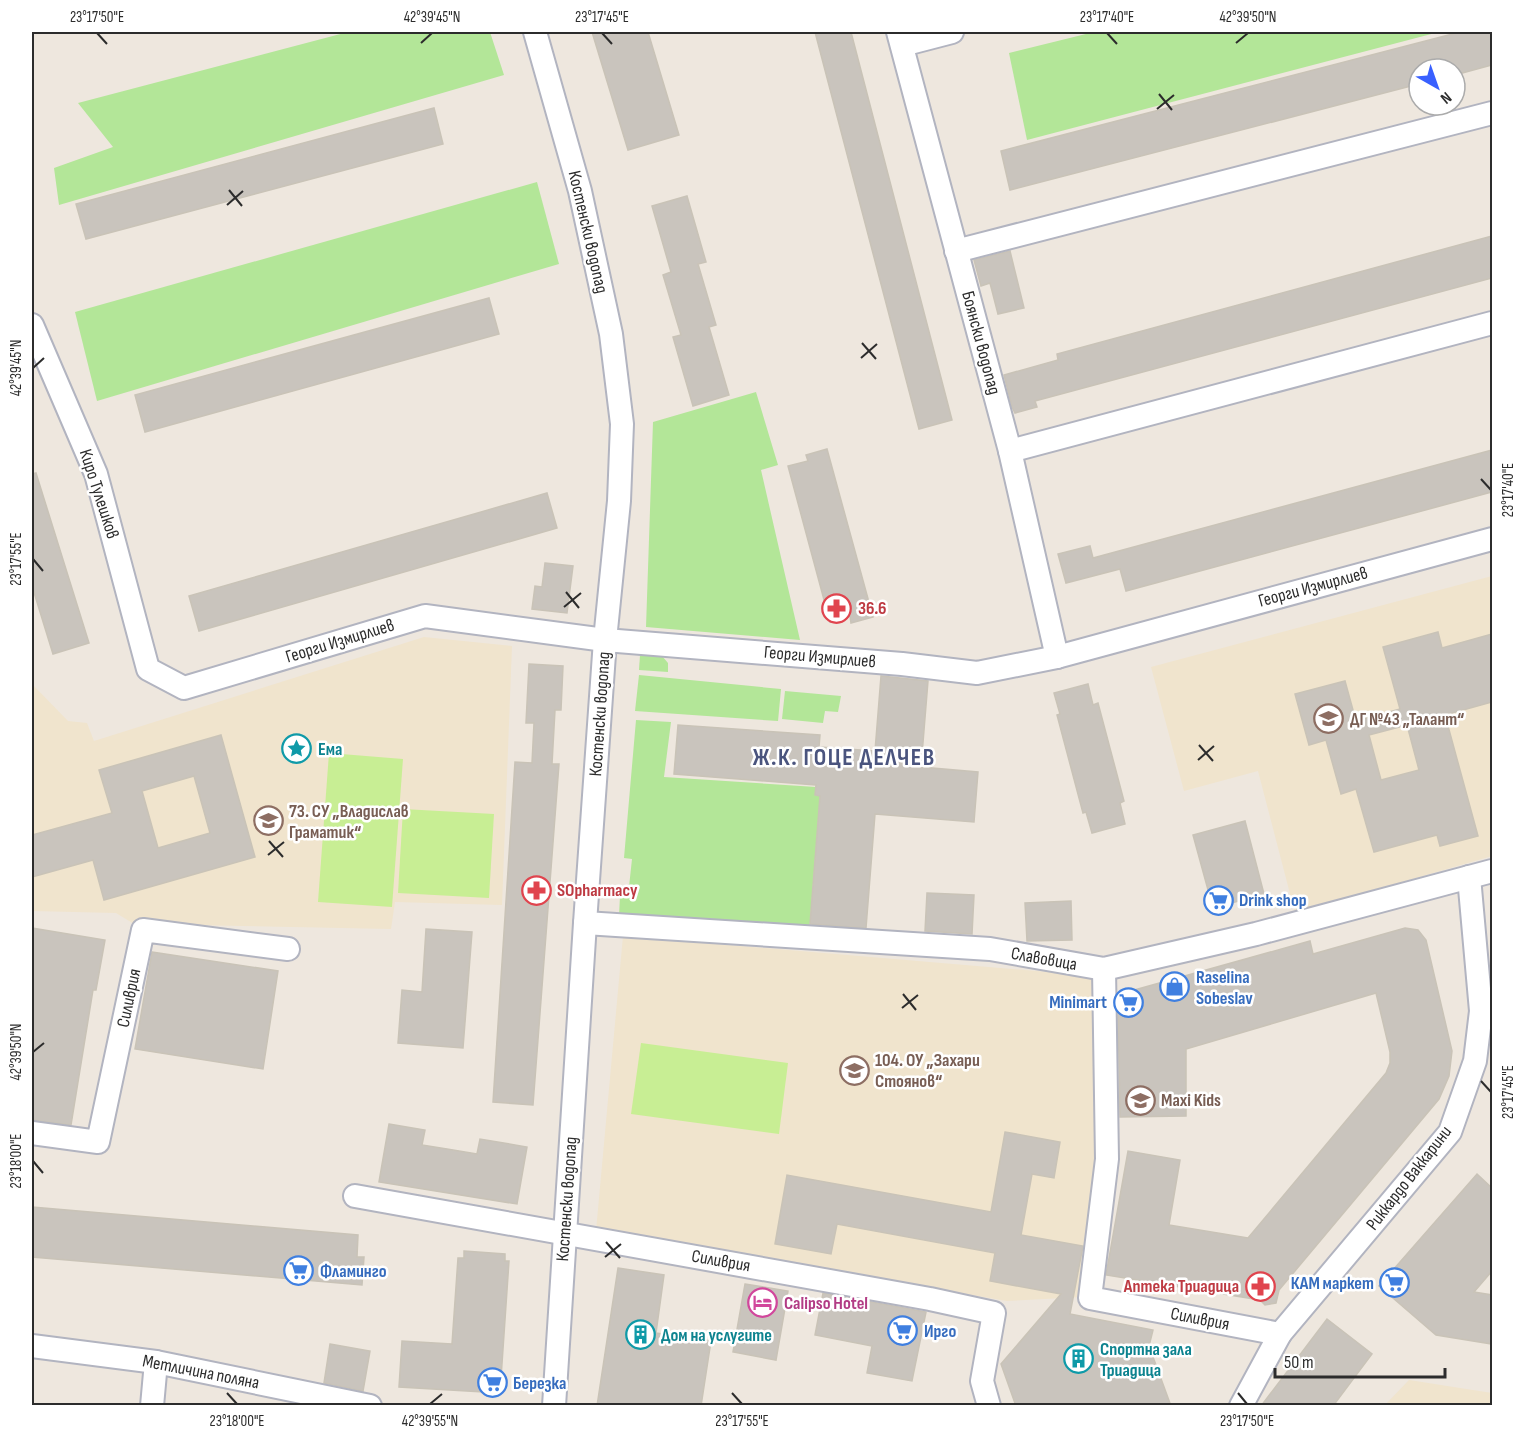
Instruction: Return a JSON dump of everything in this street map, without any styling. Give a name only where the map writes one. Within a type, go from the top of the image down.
[{"type":"street","name":"Костенски водопад","points":[[535,32],[580,191],[611,334],[622,424],[619,501],[605,640],[585,923],[554,1406]]},
{"type":"street","points":[[900,38],[952,32]]},
{"type":"street","name":"Боянски водопад","points":[[900,38],[1010,451],[1057,657]]},
{"type":"street","points":[[956,251],[1492,113]]},
{"type":"street","points":[[1010,451],[1492,323]]},
{"type":"street","name":"Киро Тулешков","points":[[32,325],[96,474],[148,669]]},
{"type":"street","name":"Георги Измирлиев","points":[[148,669],[184,688],[425,616],[605,640],[902,664],[977,673],[1057,657],[1492,539]]},
{"type":"street","name":"Славовица","points":[[585,923],[990,949],[1104,969],[1256,934],[1492,871]]},
{"type":"street","name":"Риккардо Ваккарини","points":[[1241,1406],[1280,1334],[1450,1132],[1475,1061],[1481,1011],[1469,877]]},
{"type":"street","name":"Силиврия","points":[[32,1133],[98,1142],[143,930],[288,949]]},
{"type":"street","name":"Силиврия","points":[[1104,969],[1107,1160],[1090,1298],[1280,1334]]},
{"type":"street","name":"Силиврия","points":[[355,1196],[994,1313],[982,1381],[989,1406]]},
{"type":"street","name":"Метличина поляна","points":[[32,1346],[156,1362],[370,1406]]},
{"type":"street","points":[[152,1406],[156,1362]]},
{"type":"shaded area","name":"ДГ №43 „Талант“","points":[[1492,576],[1492,856],[1295,913],[1258,771],[1184,791],[1151,667]]},
{"type":"shaded area","name":"73. СУ „Владислав Граматик“","points":[[424,637],[512,646],[502,905],[395,902],[391,929],[134,924],[116,913],[32,911],[32,684],[68,721],[87,723],[94,741]]},
{"type":"shaded area","name":"104. ОУ „Захари Стоянов“","points":[[623,936],[1095,976],[1099,1164],[1083,1297],[1007,1301],[596,1231]]},
{"type":"shaded area","points":[[1409,1380],[1492,1393],[1492,1405],[1385,1405]]},
{"type":"green space","points":[[348,32],[490,32],[504,75],[59,205],[54,168],[113,147],[78,103]]},
{"type":"green space","points":[[1094,32],[1439,32],[1027,140],[1009,53]]},
{"type":"green space","points":[[537,182],[559,264],[97,401],[75,312]]},
{"type":"green space","points":[[756,392],[778,465],[761,470],[800,640],[646,627],[653,422]]},
{"type":"green space","points":[[640,655],[662,656],[668,663],[668,672],[639,670]]},
{"type":"green space","points":[[639,675],[781,689],[778,721],[635,711]]},
{"type":"green space","points":[[785,691],[841,696],[838,712],[825,711],[823,723],[782,719]]},
{"type":"green space","points":[[636,720],[671,722],[664,777],[816,787],[820,796],[809,934],[619,916],[620,896],[628,896],[632,859],[624,858]]},
{"type":"green space","points":[[329,753],[403,759],[392,907],[318,902]]},
{"type":"green space","points":[[403,809],[494,814],[489,898],[398,893]]},
{"type":"green space","points":[[641,1043],[788,1063],[779,1134],[631,1114]]},
{"type":"building","points":[[592,32],[648,32],[679,135],[628,150]]},
{"type":"building","points":[[815,32],[851,32],[952,420],[919,429]]},
{"type":"building","points":[[1460,32],[1492,32],[1492,65],[1467,72],[1467,57],[1407,57],[1407,87],[1010,190],[1001,151]]},
{"type":"building","points":[[434,108],[443,144],[86,239],[76,204]]},
{"type":"building","points":[[687,196],[706,262],[698,264],[716,325],[709,327],[729,395],[693,406],[673,337],[681,335],[663,275],[671,272],[652,206]]},
{"type":"building","points":[[1492,236],[1492,278],[1035,401],[1037,407],[1015,413],[1012,407],[1004,375],[1058,360],[1057,354]]},
{"type":"building","points":[[1010,251],[1024,308],[998,314],[990,283],[981,286],[974,260]]},
{"type":"building","points":[[489,298],[499,334],[145,432],[135,395]]},
{"type":"building","points":[[827,449],[873,617],[851,623],[850,616],[830,622],[788,466],[808,461],[806,455]]},
{"type":"building","points":[[1492,450],[1492,492],[1126,591],[1120,569],[1066,583],[1058,554],[1090,546],[1093,558]]},
{"type":"building","points":[[36,473],[89,643],[53,654],[32,586],[32,474]]},
{"type":"building","points":[[547,493],[557,528],[199,631],[189,596]]},
{"type":"building","points":[[545,563],[573,566],[567,613],[532,609],[535,586],[542,587]]},
{"type":"building","points":[[1438,632],[1442,648],[1492,634],[1492,702],[1445,715],[1478,836],[1440,846],[1437,835],[1374,852],[1356,789],[1341,794],[1326,740],[1309,745],[1295,694],[1345,681],[1356,721],[1400,709],[1383,647]],"holes":[[[1407,725],[1419,770],[1381,780],[1369,735]]]},
{"type":"building","points":[[529,664],[563,666],[561,710],[555,710],[552,764],[559,764],[533,1105],[493,1102],[515,762],[532,763],[534,723],[526,723]]},
{"type":"building","points":[[881,676],[928,681],[921,767],[978,772],[974,822],[875,814],[866,928],[810,924],[820,796],[815,795],[816,785],[674,774],[678,725],[820,735],[819,747],[875,751]]},
{"type":"building","points":[[1088,684],[1093,705],[1098,703],[1124,801],[1120,803],[1125,824],[1092,833],[1086,812],[1083,813],[1057,715],[1060,714],[1054,693]]},
{"type":"building","points":[[221,735],[255,857],[104,900],[93,860],[32,877],[32,835],[112,813],[99,770]],"holes":[[[194,776],[210,833],[158,848],[142,791]]]},
{"type":"building","points":[[1245,821],[1264,894],[1213,908],[1193,835]]},
{"type":"building","points":[[927,893],[974,895],[972,934],[925,931]]},
{"type":"building","points":[[1071,901],[1072,940],[1027,941],[1025,903]]},
{"type":"building","points":[[32,928],[105,940],[96,990],[93,990],[71,1125],[32,1120]]},
{"type":"building","points":[[1405,928],[1418,930],[1426,940],[1452,1051],[1449,1076],[1439,1099],[1279,1290],[1276,1303],[1265,1305],[1260,1300],[1106,1275],[1128,1151],[1180,1160],[1169,1225],[1248,1238],[1386,1073],[1390,1063],[1390,1052],[1376,993],[1186,1049],[1186,1116],[1120,1117],[1118,1007],[1131,991],[1310,941],[1313,954]]},
{"type":"building","points":[[426,929],[472,932],[463,1048],[398,1043],[402,990],[422,992]]},
{"type":"building","points":[[152,952],[278,971],[263,1069],[135,1049]]},
{"type":"building","points":[[389,1124],[425,1130],[422,1145],[477,1154],[480,1139],[527,1147],[517,1204],[379,1182]]},
{"type":"building","points":[[1005,1132],[1060,1142],[1054,1178],[1032,1174],[1021,1235],[1083,1246],[1070,1314],[1153,1330],[1149,1346],[1171,1406],[1016,1406],[1001,1364],[1061,1294],[990,1281],[995,1253],[837,1224],[831,1254],[775,1244],[787,1175],[991,1212]]},
{"type":"building","points":[[1477,1174],[1492,1188],[1492,1271],[1474,1292],[1492,1295],[1492,1344],[1436,1335],[1379,1286]]},
{"type":"building","points":[[32,1207],[358,1235],[357,1257],[364,1257],[362,1285],[32,1257]]},
{"type":"building","points":[[464,1251],[505,1254],[505,1261],[509,1261],[500,1393],[399,1387],[402,1341],[452,1344],[458,1258],[464,1258]]},
{"type":"building","name":"Дом на услугите","points":[[618,1268],[664,1275],[656,1333],[711,1341],[701,1406],[597,1406]]},
{"type":"building","points":[[745,1284],[788,1291],[776,1360],[733,1352]]},
{"type":"building","points":[[823,1293],[926,1312],[912,1381],[867,1373],[872,1346],[815,1335]]},
{"type":"building","points":[[1327,1319],[1372,1354],[1333,1406],[1261,1406]]},
{"type":"building","points":[[330,1344],[370,1351],[363,1391],[324,1383]]},
{"type":"place","name":"36.6","points":[[837,608]]},
{"type":"place","name":"ДГ №43 „Талант“","points":[[1329,719]]},
{"type":"place","name":"Ема","points":[[297,749]]},
{"type":"place","name":"73. СУ „Владислав Граматик“","points":[[268,821]]},
{"type":"place","name":"SOpharmacy","points":[[536,890]]},
{"type":"place","name":"Drink shop","points":[[1218,900]]},
{"type":"place","name":"Raselina Sobeslav","points":[[1175,987]]},
{"type":"place","name":"Minimart","points":[[1128,1002]]},
{"type":"place","name":"104. ОУ „Захари Стоянов“","points":[[854,1070]]},
{"type":"place","name":"Maxi Kids","points":[[1140,1100]]},
{"type":"place","name":"Фламинго","points":[[299,1271]]},
{"type":"place","name":"КАМ маркет","points":[[1395,1283]]},
{"type":"place","name":"Аптека Триадица","points":[[1260,1286]]},
{"type":"place","name":"Calipso Hotel","points":[[763,1303]]},
{"type":"place","name":"Ирго","points":[[903,1331]]},
{"type":"place","name":"Дом на услугите","points":[[640,1335]]},
{"type":"place","name":"Спортна зала Триадица","points":[[1079,1359]]},
{"type":"place","name":"Березка","points":[[492,1383]]},
{"type":"district","name":"Ж.К. ГОЦЕ ДЕЛЧЕВ","points":[[844,757]]}]
